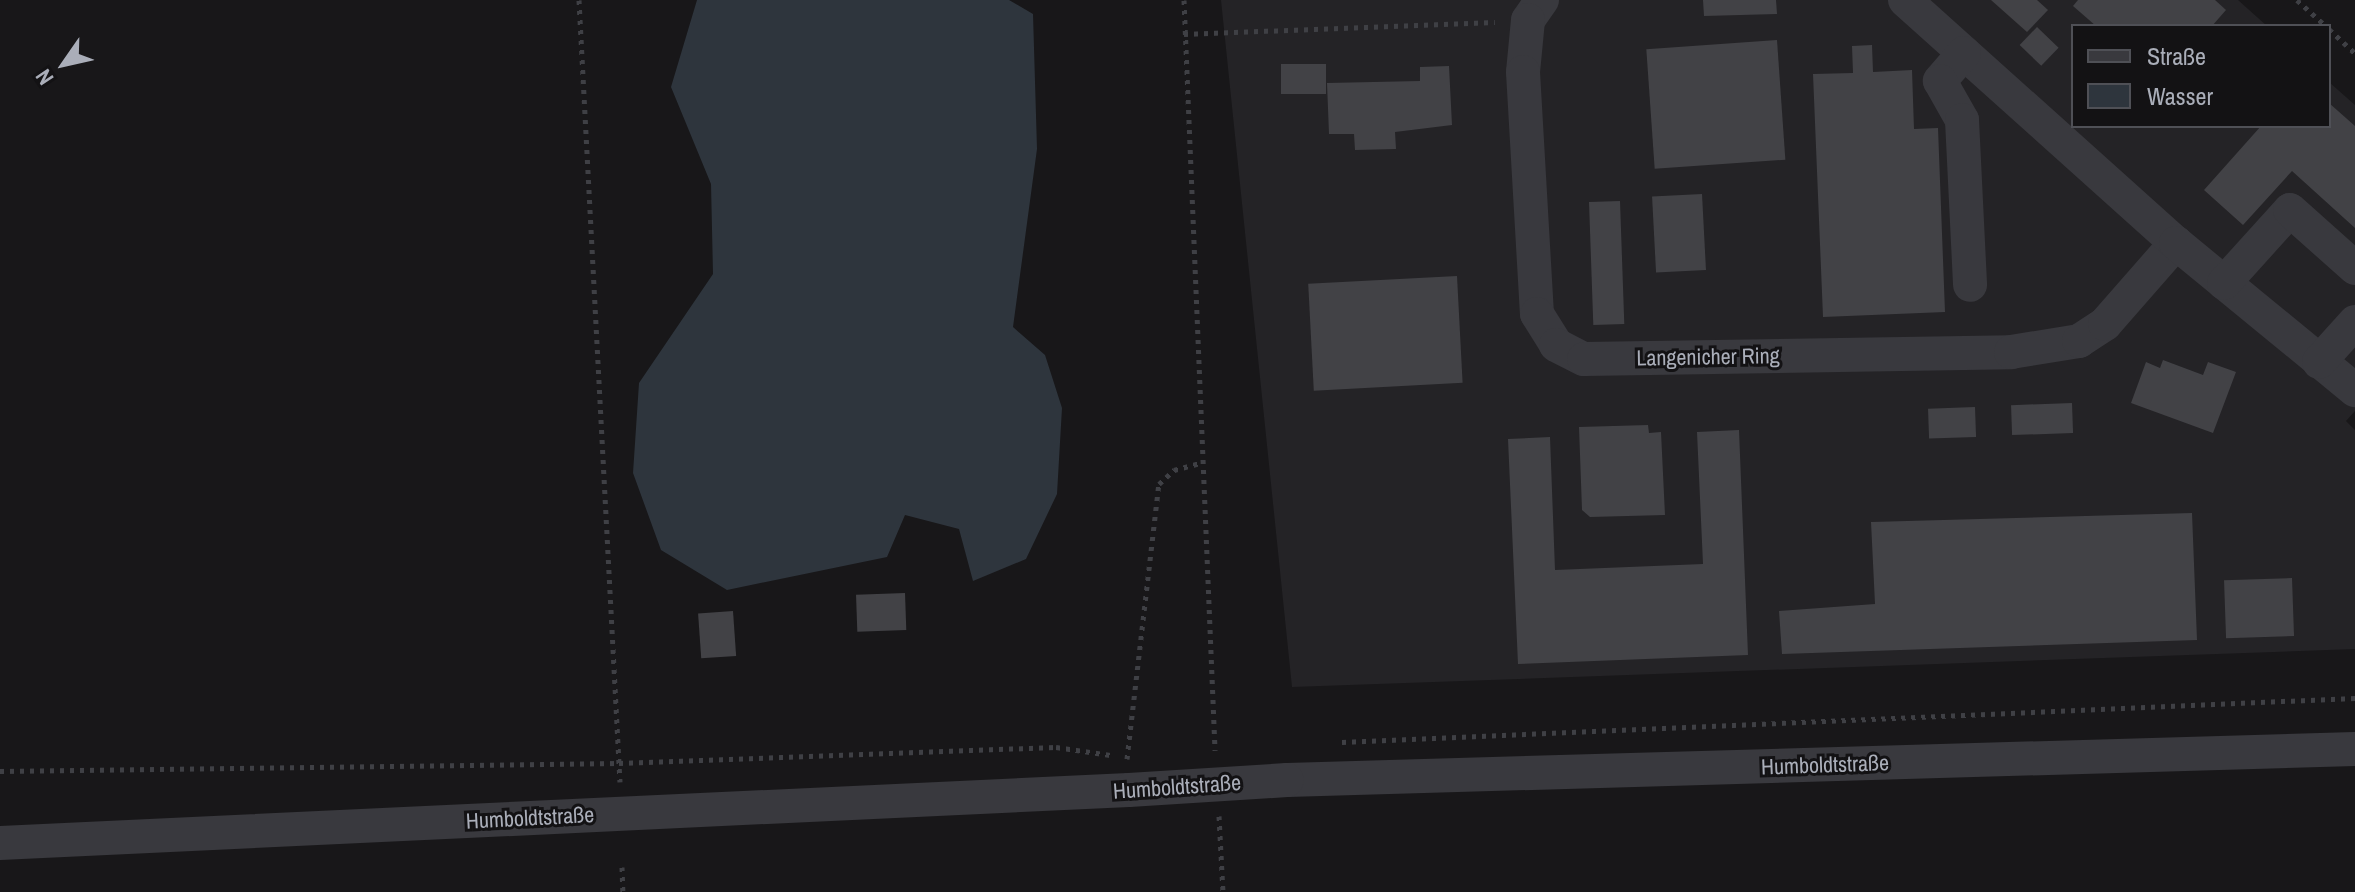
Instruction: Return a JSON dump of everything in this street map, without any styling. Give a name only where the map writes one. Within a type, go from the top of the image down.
[{"type":"street","points":[[1905,0],[2176,243],[2355,390]]},
{"type":"street","name":"Langenicher Ring","points":[[1535,10],[1523,72],[1537,314],[1556,345],[1584,359],[2011,352],[2079,341],[2105,324],[2176,243]]},
{"type":"street","points":[[1964,53],[1940,81],[1962,120],[1970,285]]},
{"type":"street","points":[[2224,283],[2290,210],[2355,268]]},
{"type":"street","points":[[2319,362],[2355,322]]},
{"type":"street","name":"Humboldtstraße","points":[[0,843],[1287,780],[2355,749]]},
{"type":"path","points":[[579,0],[621,814]]},
{"type":"path","points":[[1184,0],[1216,765]]},
{"type":"path","points":[[2297,0],[2323,24]]},
{"type":"path","points":[[1184,34],[1535,10]]},
{"type":"path","points":[[2331,32],[2355,53]]},
{"type":"path","points":[[0,771],[619,763],[1056,747],[1127,759],[1159,484],[1174,470],[1201,463]]},
{"type":"path","points":[[1331,746],[1361,736],[2355,698]]},
{"type":"path","points":[[1218,797],[1223,892]]},
{"type":"path","points":[[622,867],[623,892]]},
{"type":"shaded area","points":[[1221,0],[2238,0],[2265,24],[2071,24],[2071,128],[2331,128],[2331,84],[2355,105],[2355,411],[2346,421],[2355,430],[2355,649],[1292,687]]},
{"type":"water","points":[[697,0],[1009,0],[1033,14],[1037,149],[1013,327],[1045,355],[1062,408],[1057,494],[1026,559],[973,581],[959,529],[905,515],[887,557],[727,590],[661,550],[633,473],[639,383],[713,274],[711,184],[671,87]]},
{"type":"building","points":[[1703,0],[1776,0],[1777,14],[1704,16]]},
{"type":"building","points":[[1991,0],[2037,0],[2048,10],[2027,32]]},
{"type":"building","points":[[2078,0],[2215,0],[2226,10],[2214,24],[2094,24],[2073,6]]},
{"type":"building","points":[[2037,27],[2059,48],[2041,66],[2020,45]]},
{"type":"building","points":[[1777,40],[1785,160],[1655,169],[1646,49]]},
{"type":"building","points":[[1872,45],[1873,72],[1912,70],[1914,129],[1938,128],[1945,312],[1823,317],[1813,74],[1853,73],[1852,46]]},
{"type":"building","points":[[1281,64],[1326,64],[1326,94],[1281,94]]},
{"type":"building","points":[[1449,66],[1452,125],[1395,132],[1396,149],[1355,150],[1354,134],[1329,134],[1327,83],[1420,81],[1420,67]]},
{"type":"building","points":[[2331,105],[2355,126],[2355,228],[2292,171],[2243,225],[2204,190],[2259,128],[2331,128]]},
{"type":"building","points":[[1702,194],[1706,270],[1656,273],[1652,197]]},
{"type":"building","points":[[1620,201],[1624,324],[1593,325],[1589,202]]},
{"type":"building","points":[[1457,276],[1463,383],[1314,391],[1308,284]]},
{"type":"building","points":[[2163,360],[2203,375],[2208,362],[2236,372],[2213,433],[2131,403],[2146,362],[2160,368]]},
{"type":"building","points":[[2072,403],[2073,433],[2012,435],[2011,405]]},
{"type":"building","points":[[1975,407],[1976,437],[1929,439],[1928,409]]},
{"type":"building","points":[[1648,425],[1649,433],[1661,432],[1665,515],[1590,517],[1582,510],[1579,427]]},
{"type":"building","points":[[1739,430],[1748,655],[1518,664],[1508,439],[1550,437],[1555,570],[1703,564],[1697,432]]},
{"type":"building","points":[[2192,513],[2197,640],[1782,654],[1779,611],[1875,604],[1871,522]]},
{"type":"building","points":[[2292,578],[2294,636],[2226,638],[2224,580]]},
{"type":"building","points":[[905,593],[906,630],[857,632],[856,595]]},
{"type":"building","points":[[733,611],[736,656],[701,658],[698,613]]}]
